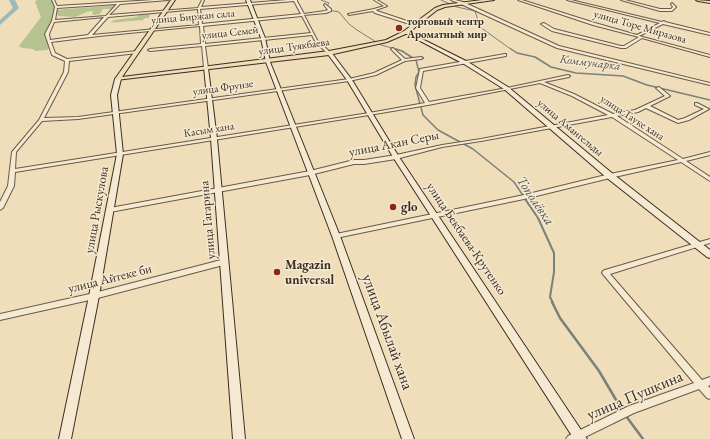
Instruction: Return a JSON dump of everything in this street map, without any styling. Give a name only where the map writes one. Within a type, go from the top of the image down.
[{"type":"main road","name":"улица Рыскулова","points":[[118,79],[173,0]]},
{"type":"main road","name":"улица Туякбаева","points":[[118,79],[268,62],[328,53],[387,41],[406,32],[436,10],[451,3],[492,0]]},
{"type":"main road","points":[[698,0],[710,2]]},
{"type":"street","points":[[54,0],[56,7],[53,21],[47,34],[53,54],[67,60],[137,52]]},
{"type":"street","points":[[81,4],[87,0]]},
{"type":"street","points":[[56,7],[81,4],[167,0]]},
{"type":"street","points":[[199,9],[203,0]]},
{"type":"street","points":[[53,21],[199,9],[248,2],[296,0],[313,34],[328,53]]},
{"type":"street","points":[[349,14],[374,10],[386,6],[375,0]]},
{"type":"street","name":"улица Торе Миразова","points":[[519,0],[594,24],[710,56]]},
{"type":"street","points":[[568,0],[710,34]]},
{"type":"street","points":[[622,0],[660,10],[672,10],[675,7],[672,4]]},
{"type":"street","points":[[248,2],[263,38],[268,62],[310,173]]},
{"type":"street","points":[[89,36],[119,3]]},
{"type":"street","points":[[462,3],[558,48],[710,84]]},
{"type":"street","name":"улица Биржан сала","points":[[50,41],[303,15],[330,10],[325,6]]},
{"type":"street","name":"улица Гагарина","points":[[199,9],[214,139],[239,439]]},
{"type":"street","points":[[374,10],[376,12],[417,25]]},
{"type":"street","points":[[638,35],[664,22]]},
{"type":"street","points":[[544,24],[553,30],[621,47],[625,47],[642,37]]},
{"type":"street","name":"улица Амангельды","points":[[406,32],[466,63],[507,89],[553,126],[610,176],[710,255]]},
{"type":"street","name":"улица Семей","points":[[150,50],[313,34]]},
{"type":"street","points":[[396,37],[407,36],[416,38]]},
{"type":"street","points":[[393,49],[404,60]]},
{"type":"street","name":"улица Бекбаева-Крутенко","points":[[328,53],[348,80],[577,438]]},
{"type":"street","points":[[505,55],[421,70],[418,88],[428,104],[568,76]]},
{"type":"street","name":"улица Фрунзе","points":[[41,120],[78,118],[348,80],[376,74],[404,60],[422,58]]},
{"type":"street","points":[[0,208],[11,186],[14,152],[41,120],[66,72],[67,60]]},
{"type":"street","name":"улица Рыскулова","points":[[65,439],[94,296],[120,154],[114,95],[118,79]]},
{"type":"street","name":"улица Тауке хана","points":[[539,82],[573,94],[614,116],[710,179]]},
{"type":"street","name":"улица Акан Серы","points":[[110,210],[310,173],[354,162],[396,157],[442,146],[614,116],[636,111],[668,96],[658,88]]},
{"type":"street","name":"Касым хана","points":[[12,171],[428,104]]},
{"type":"street","points":[[646,106],[678,122],[707,109],[696,104]]},
{"type":"street","points":[[336,236],[529,196],[710,153]]},
{"type":"street","name":"улица Абылай хана","points":[[310,173],[336,236],[408,439]]},
{"type":"street","points":[[710,240],[605,273],[710,395]]},
{"type":"street","name":"улица Айтеке би","points":[[0,317],[94,296],[225,262]]},
{"type":"street","name":"улица Пушкина","points":[[577,438],[632,410],[710,381]]},
{"type":"green space","points":[[37,0],[52,1],[55,9],[53,21],[45,35],[51,47],[47,50],[35,51],[33,49],[22,48],[19,46],[41,17],[35,2]]},
{"type":"green space","points":[[111,4],[116,4],[114,9],[103,9],[100,14],[94,15],[92,14],[93,11],[75,17],[58,16],[56,12],[56,10],[110,6]]},
{"type":"green space","points":[[150,13],[149,18],[145,18],[143,20],[108,23],[113,22],[112,21],[114,20],[137,17],[140,14]]},
{"type":"waterway","points":[[0,23],[16,8],[12,0]]},
{"type":"waterway","name":"Тополёвка","points":[[321,0],[329,3],[327,6],[328,10],[339,12],[349,24],[357,30],[381,45],[399,50]]},
{"type":"waterway","name":"Коммунарка","points":[[441,0],[457,7],[475,11],[480,27],[512,50]]},
{"type":"waterway","name":"Коммунарка","points":[[511,49],[517,53],[535,57],[551,67],[576,73],[623,76],[647,85],[710,100]]},
{"type":"waterway","name":"Тополёвка","points":[[399,50],[416,60],[419,72],[416,77],[415,85],[423,115],[438,130],[473,149],[514,182],[524,197]]},
{"type":"waterway","name":"Тополёвка","points":[[523,196],[538,218],[554,253],[554,272],[550,297],[553,303]]},
{"type":"waterway","name":"Тополёвка","points":[[552,302],[560,318],[599,371],[622,410]]},
{"type":"waterway","name":"Тополёвка","points":[[626,416],[643,439]]},
{"type":"place","name":"торговый чентр Ароматный мир","points":[[399,28]]},
{"type":"place","name":"glo","points":[[393,207]]},
{"type":"place","name":"Magazin universal","points":[[277,272]]}]
